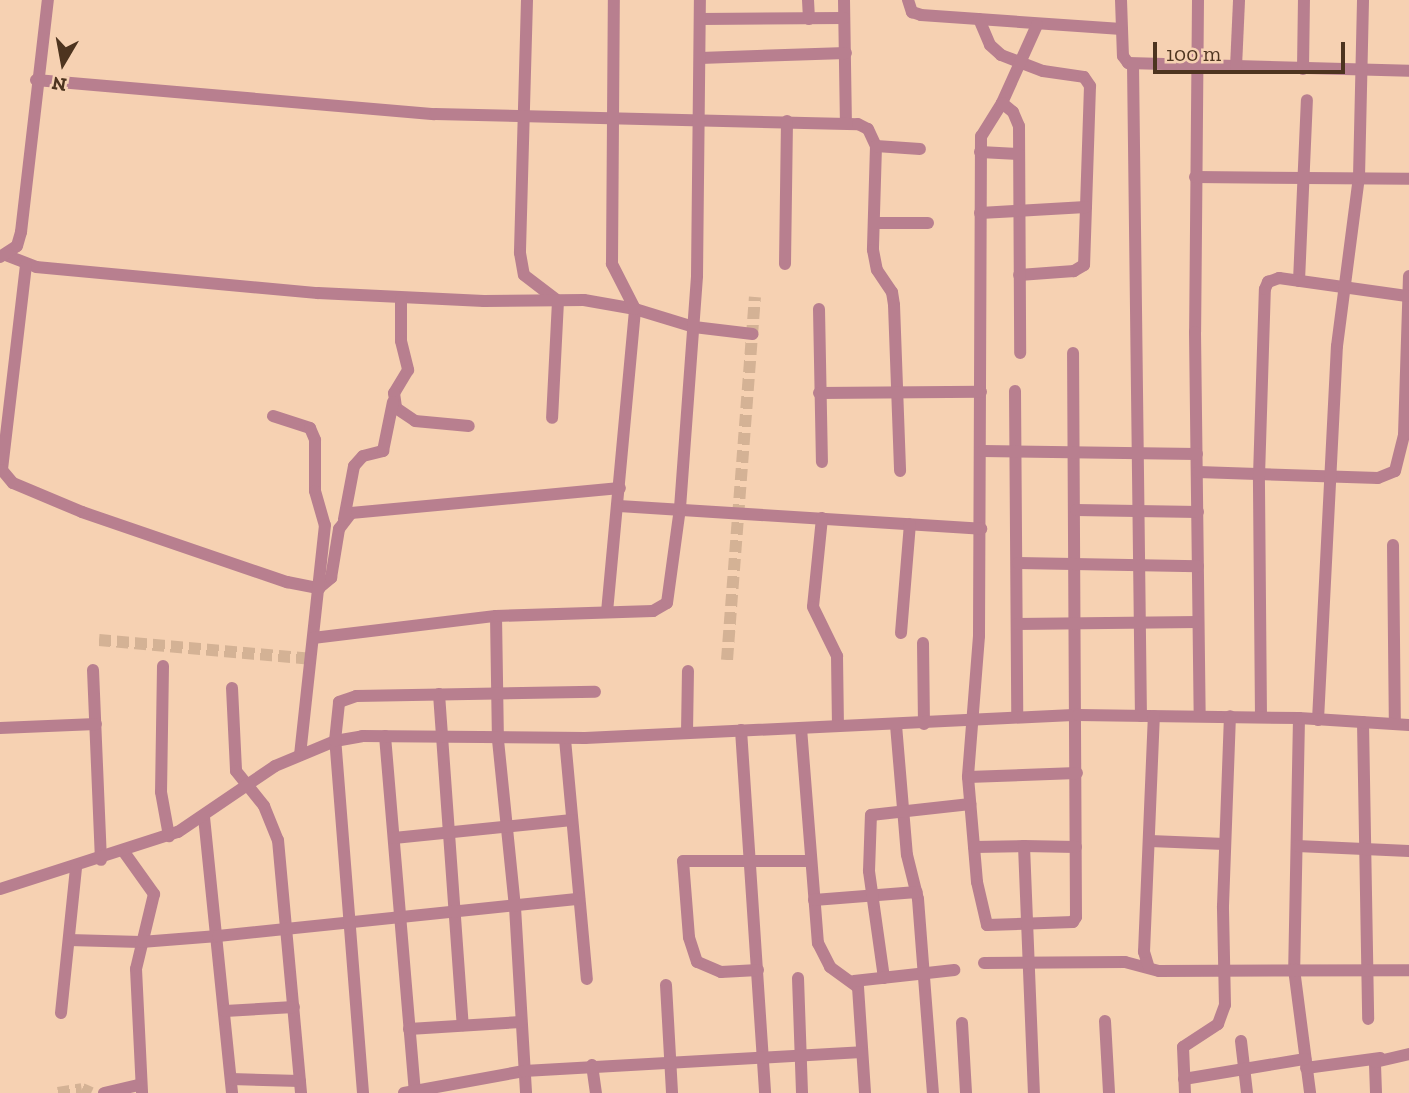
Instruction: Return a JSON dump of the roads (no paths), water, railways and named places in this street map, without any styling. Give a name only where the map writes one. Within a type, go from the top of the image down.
[{"type":"street","points":[[48,0],[36,79],[22,232],[4,256],[26,265],[401,299],[584,300],[635,309],[694,327],[752,334]]},
{"type":"street","points":[[527,0],[522,267],[533,284],[558,301]]},
{"type":"street","points":[[607,612],[619,506],[635,309],[611,264],[614,0]]},
{"type":"street","points":[[313,638],[496,616],[653,611],[667,603],[680,508],[694,327],[700,121],[700,0]]},
{"type":"street","points":[[808,0],[809,19]]},
{"type":"street","points":[[844,0],[846,121]]},
{"type":"street","points":[[908,0],[912,12],[922,15],[1122,29]]},
{"type":"street","points":[[1121,0],[1123,57],[1133,64],[1409,71]]},
{"type":"street","points":[[1198,0],[1195,177],[1200,716]]},
{"type":"street","points":[[1236,67],[1239,0]]},
{"type":"street","points":[[1303,69],[1304,0]]},
{"type":"street","points":[[1318,720],[1330,478],[1344,288],[1359,177],[1363,0]]},
{"type":"street","points":[[700,19],[844,18]]},
{"type":"street","points":[[979,19],[990,45],[1020,63],[1088,80],[1086,207],[1081,269],[1019,275]]},
{"type":"street","points":[[1037,25],[1002,103],[983,126],[980,152],[983,451],[975,720],[968,777],[974,847],[987,925],[1073,922],[1078,715],[1073,353]]},
{"type":"street","points":[[700,58],[846,53]]},
{"type":"street","points":[[1133,64],[1135,452],[1139,622],[1147,716],[1150,841],[1144,953],[1148,965]]},
{"type":"street","points":[[36,79],[435,114],[700,121],[846,121],[868,129],[876,146],[874,262],[894,305],[900,471]]},
{"type":"street","points":[[1299,281],[1307,100]]},
{"type":"street","points":[[1002,103],[1017,118],[1020,353]]},
{"type":"street","points":[[785,264],[787,121]]},
{"type":"street","points":[[876,146],[920,149]]},
{"type":"street","points":[[980,152],[1019,154]]},
{"type":"street","points":[[1195,177],[1409,179]]},
{"type":"street","points":[[980,213],[1019,213],[1086,207]]},
{"type":"street","points":[[874,223],[928,223]]},
{"type":"street","points":[[26,265],[2,460],[6,478],[149,536],[287,582],[319,588]]},
{"type":"street","points":[[1198,472],[1330,478],[1389,476],[1399,463],[1404,435],[1409,276]]},
{"type":"street","points":[[1261,717],[1259,475],[1265,289],[1273,278],[1408,296]]},
{"type":"street","points":[[319,588],[331,578],[354,466],[363,457],[383,451],[393,402],[408,370],[401,341],[401,299]]},
{"type":"street","points":[[552,418],[558,301]]},
{"type":"street","points":[[819,309],[822,462]]},
{"type":"street","points":[[819,393],[897,389],[981,391]]},
{"type":"street","points":[[1015,391],[1017,717]]},
{"type":"street","points":[[393,402],[401,414],[415,421],[469,426]]},
{"type":"street","points":[[273,416],[310,428],[315,440],[316,491],[326,540],[300,755]]},
{"type":"street","points":[[983,451],[1198,454]]},
{"type":"street","points":[[344,519],[351,513],[620,488]]},
{"type":"street","points":[[619,506],[981,529]]},
{"type":"street","points":[[1076,510],[1198,512]]},
{"type":"street","points":[[822,518],[813,607],[837,656],[838,726]]},
{"type":"street","points":[[901,633],[910,524]]},
{"type":"street","points":[[1393,545],[1395,723]]},
{"type":"street","points":[[1018,563],[1198,566]]},
{"type":"street","points":[[496,616],[498,740],[515,907],[526,1093]]},
{"type":"street","points":[[1017,624],[1198,622]]},
{"type":"street","points":[[923,643],[924,724]]},
{"type":"street","points":[[163,666],[161,792],[169,836]]},
{"type":"street","points":[[93,670],[101,860]]},
{"type":"street","points":[[687,733],[688,671]]},
{"type":"street","points":[[231,1079],[301,1087],[288,928],[273,820],[245,787],[236,771],[232,688]]},
{"type":"street","points":[[363,1093],[347,923],[334,712],[344,697],[595,692]]},
{"type":"street","points":[[439,694],[463,1025]]},
{"type":"street","points":[[0,889],[76,868],[169,836],[204,817],[245,787],[300,755],[335,741],[385,736],[443,735],[498,740],[565,739],[1078,715],[1299,718],[1409,725]]},
{"type":"street","points":[[1185,1093],[1183,1047],[1223,1016],[1227,971],[1223,940],[1230,716]]},
{"type":"street","points":[[1299,718],[1294,969],[1310,1093]]},
{"type":"street","points":[[1363,722],[1364,970],[1368,1020]]},
{"type":"street","points":[[0,728],[96,724]]},
{"type":"street","points":[[896,724],[909,871],[917,892],[933,1093]]},
{"type":"street","points":[[801,728],[821,957],[854,981],[860,994],[865,1093]]},
{"type":"street","points":[[741,730],[765,1093]]},
{"type":"street","points":[[385,736],[409,1029],[409,1092],[524,1071],[671,1060],[861,1052]]},
{"type":"street","points":[[565,739],[587,979]]},
{"type":"street","points":[[968,777],[1077,773]]},
{"type":"street","points":[[884,978],[869,871],[868,822],[875,812],[970,804]]},
{"type":"street","points":[[204,817],[226,1011],[232,1093]]},
{"type":"street","points":[[394,838],[572,820]]},
{"type":"street","points":[[1150,841],[1225,844]]},
{"type":"street","points":[[1024,846],[1034,1093]]},
{"type":"street","points":[[1297,846],[1409,851]]},
{"type":"street","points":[[974,847],[1076,847]]},
{"type":"street","points":[[104,1093],[140,1089],[134,1003],[141,942],[154,894],[124,852]]},
{"type":"street","points":[[758,970],[721,972],[697,962],[689,937],[684,861],[811,861]]},
{"type":"street","points":[[61,1013],[76,868]]},
{"type":"street","points":[[814,900],[917,892]]},
{"type":"street","points":[[69,940],[141,942],[218,936],[579,899]]},
{"type":"street","points":[[984,963],[1148,965],[1159,971],[1409,970]]},
{"type":"street","points":[[854,981],[954,970]]},
{"type":"street","points":[[797,978],[802,1093]]},
{"type":"street","points":[[666,985],[672,1093]]},
{"type":"street","points":[[226,1011],[294,1007]]},
{"type":"street","points":[[1105,1020],[1109,1093]]},
{"type":"street","points":[[409,1029],[521,1022]]},
{"type":"street","points":[[962,1023],[966,1093]]},
{"type":"street","points":[[1241,1041],[1247,1093]]},
{"type":"street","points":[[1184,1079],[1409,1055]]},
{"type":"street","points":[[1376,1093],[1373,1069],[1380,1058]]},
{"type":"street","points":[[592,1065],[596,1093]]},
{"type":"tunnel","points":[[727,660],[755,297]]},
{"type":"tunnel","points":[[99,640],[310,659]]},
{"type":"tunnel","points":[[58,1093],[82,1089],[91,1093]]}]
